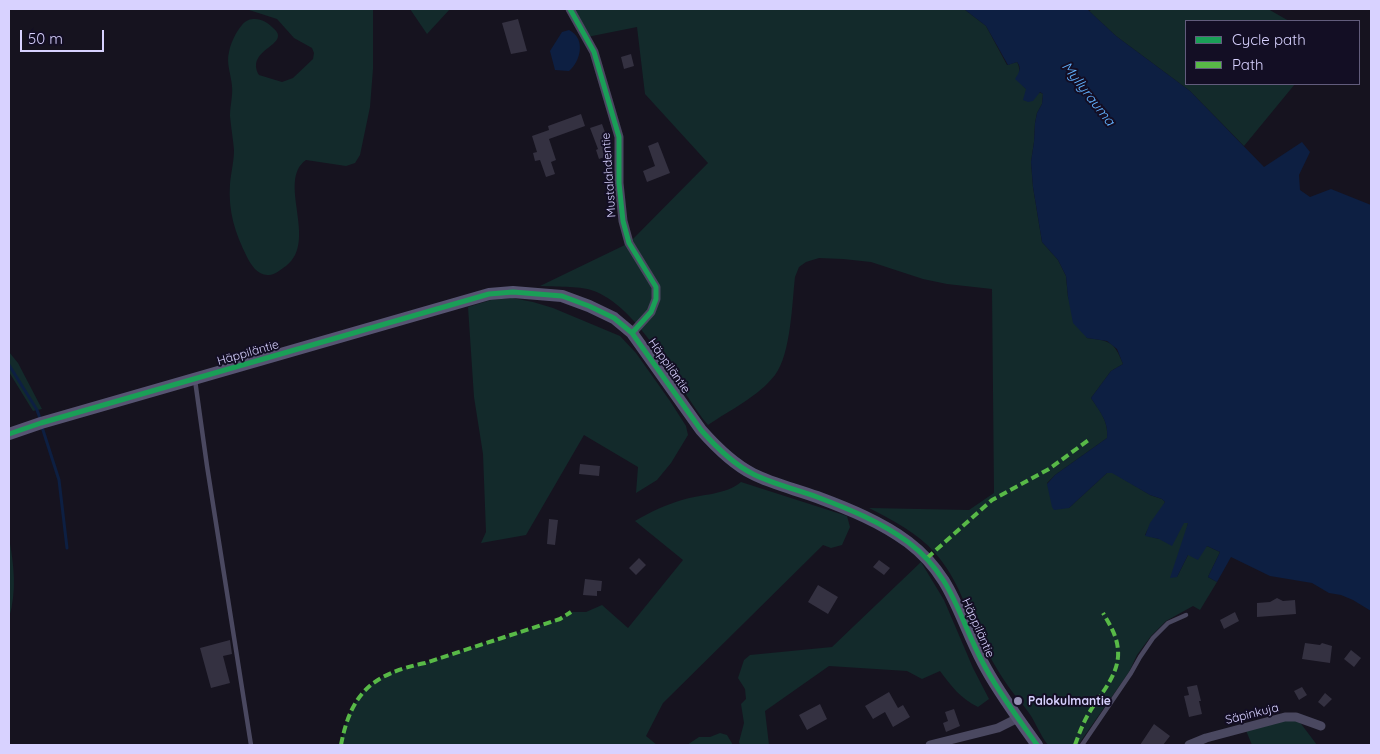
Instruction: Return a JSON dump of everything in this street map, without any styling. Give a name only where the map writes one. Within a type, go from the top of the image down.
[{"type":"street","name":"Mustalahdentie","points":[[570,9],[594,52],[619,137],[619,183],[623,221],[629,243],[656,287],[656,299],[651,312],[632,332]]},
{"type":"street","name":"Häppiläntie","points":[[9,434],[195,378],[489,294],[513,292],[562,296],[614,318],[632,332],[701,430],[714,445],[732,460],[751,473],[774,484],[816,497],[888,528],[927,558],[942,576],[953,596],[965,627],[983,663],[1037,745]]},
{"type":"street","name":"Säpinkuja","points":[[1189,745],[1206,738],[1285,718],[1296,717],[1321,726]]},
{"type":"street","points":[[930,745],[998,728],[1018,718]]},
{"type":"lane","points":[[195,378],[251,745]]},
{"type":"lane","points":[[1082,745],[1132,673],[1153,638],[1168,624],[1186,615]]},
{"type":"green space","points":[[246,9],[373,9],[373,69],[370,107],[360,155],[355,163],[346,166],[306,160],[298,170],[295,182],[295,196],[299,242],[295,255],[286,266],[271,275],[258,272],[247,257],[231,213],[230,184],[234,150],[230,116],[232,90],[228,56],[232,41],[240,28],[247,21],[255,19],[272,27],[277,33],[278,38],[258,59],[256,66],[259,75],[282,82],[293,78],[313,59],[314,53],[312,48],[294,38],[277,19]]},
{"type":"green space","points":[[410,9],[450,9],[427,34]]},
{"type":"green space","points":[[570,9],[964,9],[986,26],[1007,65],[1017,62],[1024,87],[1043,94],[1042,104],[1037,113],[1035,123],[1031,162],[1042,242],[1058,260],[1066,276],[1068,297],[1087,338],[1106,341],[1114,346],[1123,364],[1111,371],[1091,398],[1101,412],[1107,427],[1107,438],[1055,475],[1047,483],[1069,508],[1107,473],[1112,472],[1150,495],[1162,499],[1165,502],[1145,535],[1159,539],[1184,522],[1188,523],[1177,577],[1188,555],[1207,546],[1220,552],[1208,577],[1217,582],[1200,610],[1193,606],[1166,621],[1151,636],[1137,655],[1129,672],[1078,745],[1048,745],[1029,713],[1010,689],[994,663],[981,640],[956,584],[943,563],[913,533],[869,508],[969,510],[994,493],[992,289],[947,284],[923,279],[871,262],[819,258],[806,262],[799,267],[795,277],[788,342],[775,375],[753,396],[708,425],[656,349],[625,312],[609,299],[591,290],[573,287],[540,286],[629,243],[708,163],[645,94],[637,27],[587,37]]},
{"type":"green space","points":[[1093,9],[1268,9],[1287,20],[1185,20],[1185,85],[1294,85],[1244,146],[1190,91],[1116,36],[1089,11]]},
{"type":"green space","points":[[512,298],[553,308],[620,336],[636,353],[670,401],[686,426],[688,435],[671,463],[657,480],[636,493],[638,467],[584,435],[526,535],[481,543],[486,532],[483,454],[474,397],[468,307],[491,300]]},
{"type":"green space","points":[[9,352],[18,363],[42,409],[33,411],[9,372]]},
{"type":"green space","points":[[741,482],[847,516],[850,527],[842,545],[831,548],[823,545],[663,703],[646,736],[657,745],[341,745],[345,727],[358,699],[367,688],[391,673],[560,619],[571,612],[586,612],[602,605],[628,628],[683,560],[635,521],[670,504],[721,492]]},
{"type":"green space","points":[[9,538],[14,578],[12,608],[9,618]]},
{"type":"green space","points":[[921,562],[944,600],[973,668],[989,699],[978,707],[972,704],[957,692],[940,671],[922,679],[907,671],[829,666],[765,711],[769,745],[740,745],[739,742],[744,723],[741,704],[746,699],[745,689],[738,678],[744,660],[750,655],[832,647]]},
{"type":"green space","points":[[1296,717],[1317,745],[1252,745],[1245,728]]},
{"type":"green space","points":[[720,733],[727,735],[733,745],[687,745],[699,737],[710,737]]},
{"type":"water","name":"Myllyrauma","points":[[964,9],[1087,9],[1116,36],[1190,91],[1264,167],[1302,142],[1310,152],[1299,175],[1300,190],[1310,197],[1331,189],[1371,205],[1371,611],[1353,600],[1329,593],[1312,583],[1270,576],[1231,557],[1217,582],[1208,577],[1220,552],[1207,546],[1198,560],[1188,555],[1177,577],[1170,578],[1188,523],[1184,523],[1172,546],[1159,539],[1145,536],[1150,523],[1165,502],[1112,473],[1107,473],[1069,508],[1054,510],[1047,484],[1055,475],[1107,438],[1105,422],[1091,398],[1111,371],[1123,364],[1117,349],[1107,341],[1087,338],[1073,323],[1066,276],[1058,260],[1042,242],[1031,162],[1035,123],[1037,113],[1042,104],[1043,94],[1040,92],[1033,101],[1023,100],[1026,89],[1015,79],[1018,75],[1019,64],[1017,62],[1008,65],[986,26]]},
{"type":"water","points":[[569,30],[578,38],[580,44],[579,56],[569,71],[555,70],[550,51],[562,32]]},
{"type":"building","points":[[518,19],[527,51],[511,54],[502,23]]},
{"type":"building","points":[[631,54],[634,66],[624,69],[621,57]]},
{"type":"building","points":[[581,114],[585,126],[549,139],[556,160],[551,162],[555,174],[546,177],[540,160],[535,161],[533,153],[537,152],[532,136],[549,130],[548,126]]},
{"type":"building","points":[[602,124],[613,154],[599,159],[596,150],[598,149],[590,128]]},
{"type":"building","points":[[658,142],[670,173],[647,182],[643,171],[655,166],[648,146]]},
{"type":"building","points":[[580,464],[600,466],[599,476],[579,474]]},
{"type":"building","points":[[549,519],[558,520],[555,545],[547,544]]},
{"type":"building","points":[[639,558],[646,565],[636,575],[629,568]]},
{"type":"building","points":[[879,560],[890,568],[884,575],[873,567]]},
{"type":"building","points":[[585,579],[602,581],[601,591],[597,591],[597,596],[583,595]]},
{"type":"building","points":[[818,585],[838,597],[828,614],[808,602]]},
{"type":"building","points":[[1277,598],[1283,601],[1295,600],[1296,614],[1257,617],[1257,603],[1270,602]]},
{"type":"building","points":[[1235,612],[1239,621],[1224,629],[1220,620]]},
{"type":"building","points":[[230,640],[232,654],[223,656],[230,683],[211,688],[200,648]]},
{"type":"building","points":[[1305,643],[1320,645],[1322,643],[1332,646],[1330,663],[1302,659]]},
{"type":"building","points":[[1351,650],[1361,658],[1354,667],[1344,659]]},
{"type":"building","points":[[1197,685],[1202,714],[1189,717],[1184,696],[1189,695],[1187,687]]},
{"type":"building","points":[[1302,687],[1307,695],[1299,700],[1294,691]]},
{"type":"building","points":[[889,692],[898,708],[903,705],[910,717],[893,727],[885,712],[873,719],[865,706]]},
{"type":"building","points":[[1325,693],[1332,699],[1324,707],[1318,702]]},
{"type":"building","points":[[820,704],[827,719],[807,730],[799,715]]},
{"type":"building","points":[[954,709],[960,726],[946,732],[943,723],[948,721],[945,712]]},
{"type":"building","points":[[1154,724],[1170,736],[1163,745],[1140,745]]},
{"type":"waterway","points":[[9,365],[37,410],[41,421]]},
{"type":"waterway","points":[[42,427],[59,480],[67,548]]},
{"type":"marked path","points":[[927,558],[992,500],[1049,469],[1090,439]]},
{"type":"marked path","points":[[341,745],[351,711],[367,688],[378,680],[391,673],[560,619],[571,612]]},
{"type":"marked path","points":[[1075,745],[1087,717],[1109,683],[1118,659],[1116,640],[1103,613]]},
{"type":"cycle path","points":[[570,9],[594,52],[619,137],[619,183],[623,221],[629,243],[656,287],[656,299],[651,312],[632,333]]},
{"type":"cycle path","points":[[9,434],[41,423],[489,294],[513,292],[562,296],[614,318],[632,333],[701,430],[732,460],[753,474],[768,481],[817,497],[864,516],[898,535],[923,555],[945,583],[974,646],[995,684],[1037,745]]},
{"type":"place","name":"Palokulmantie","points":[[1018,701]]}]
